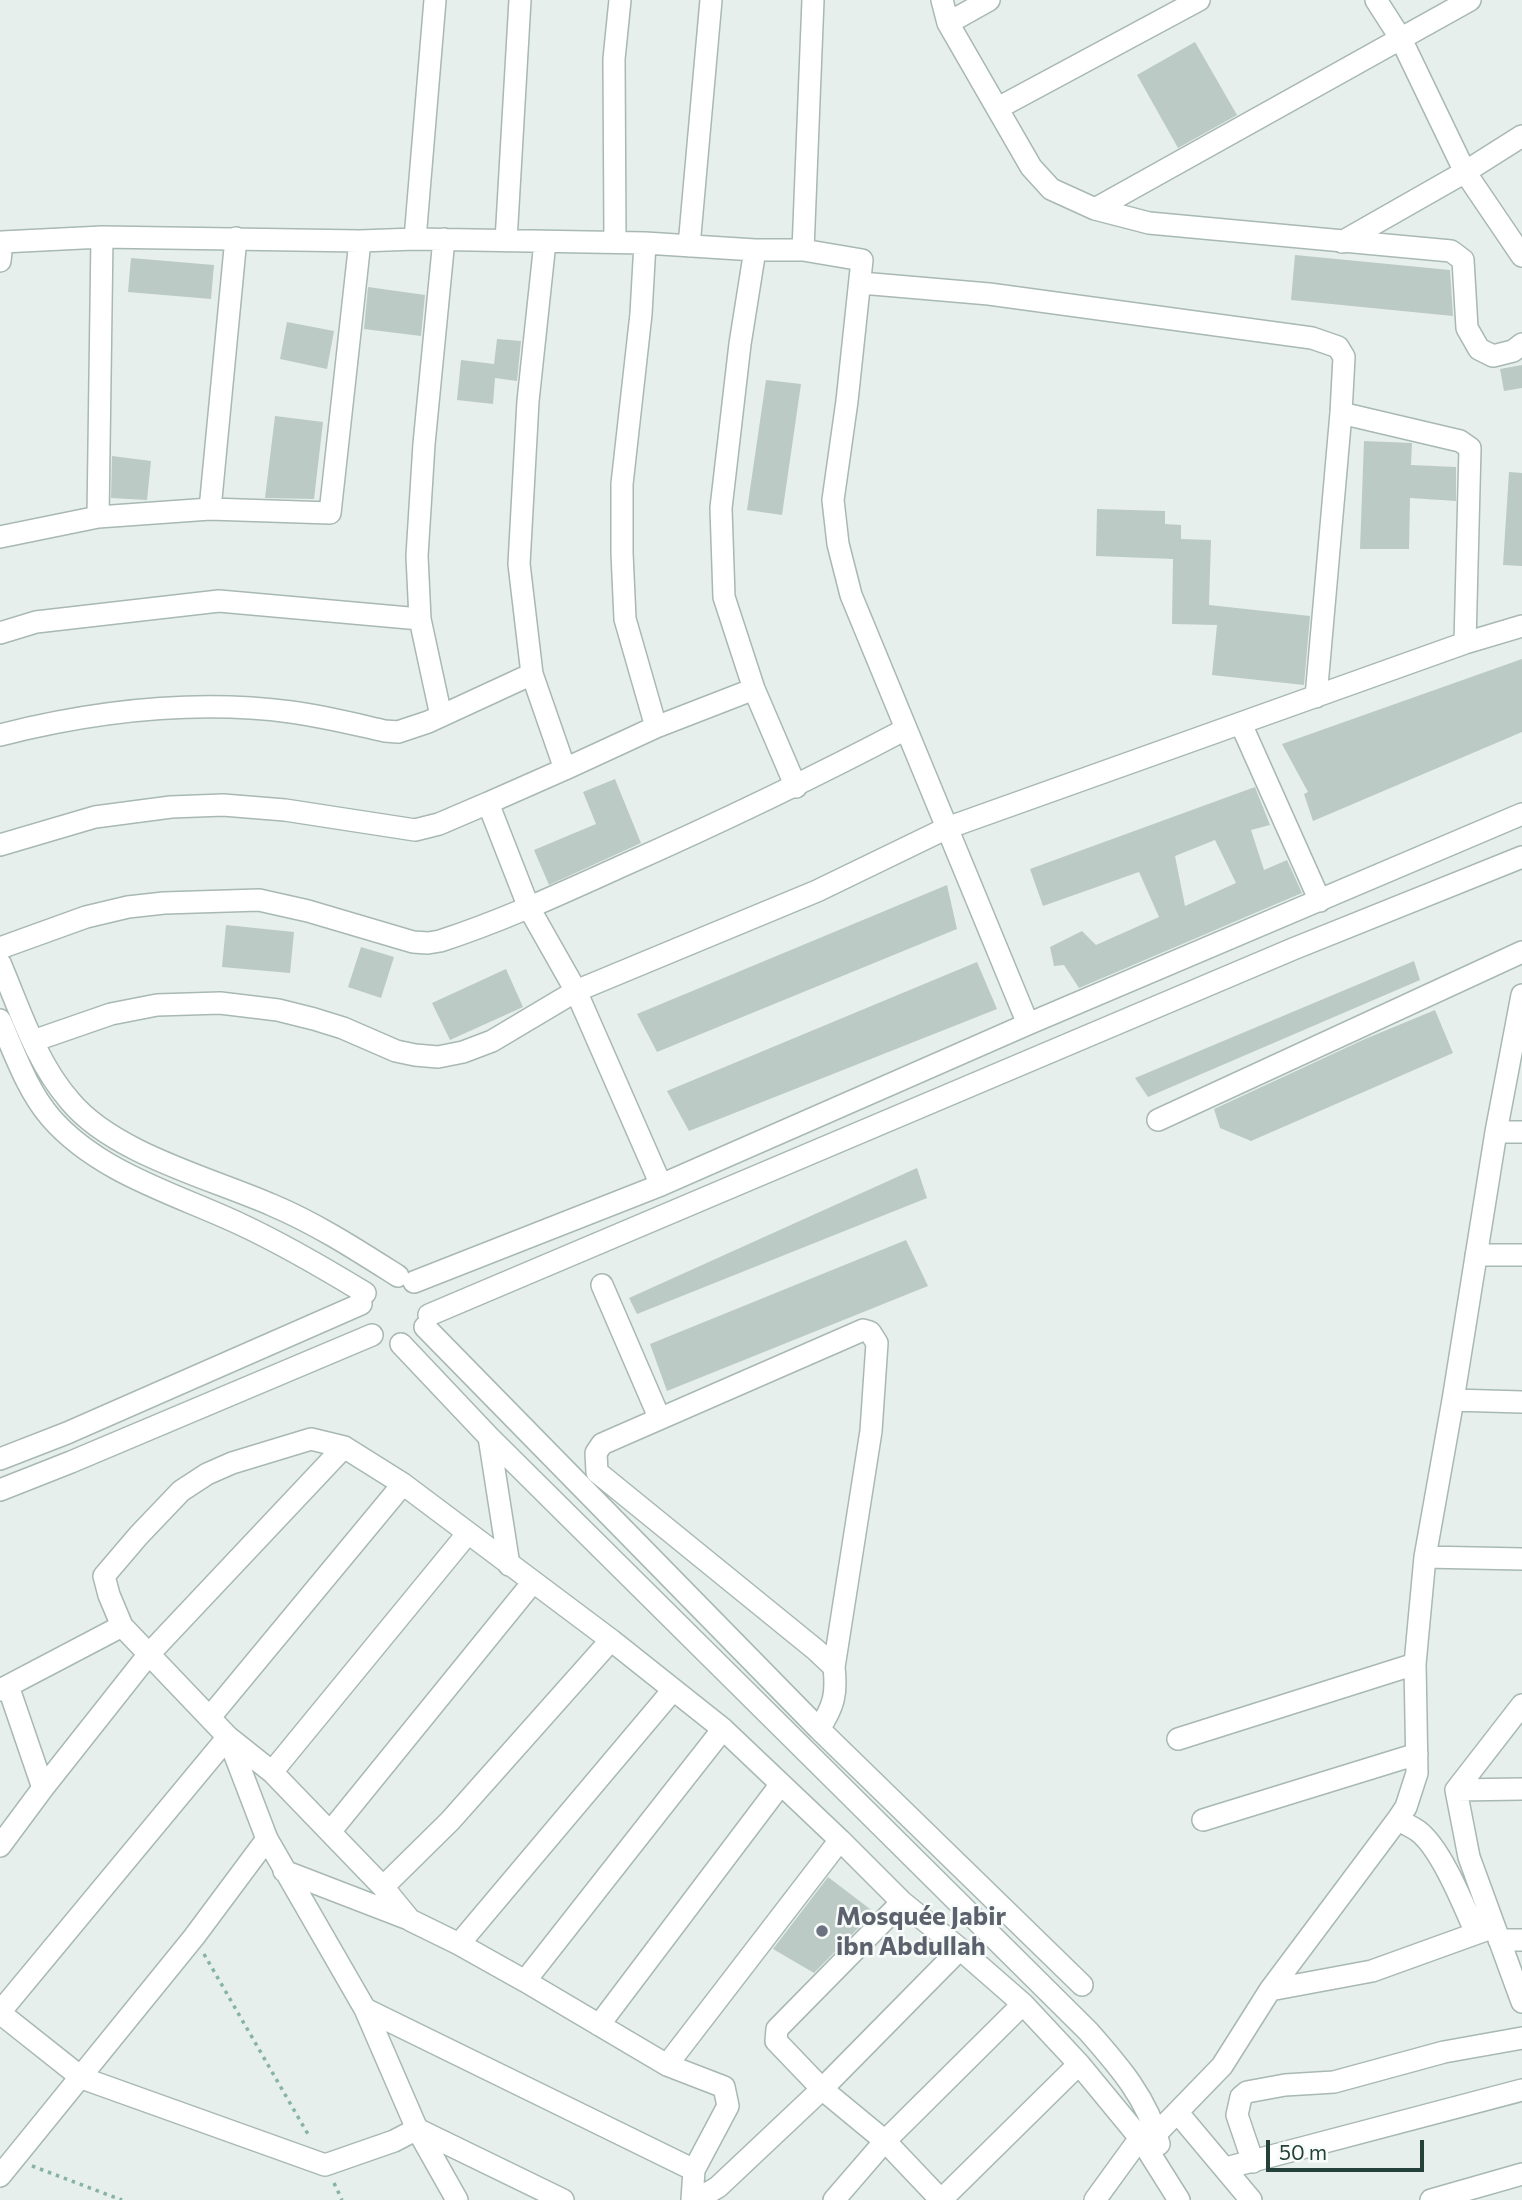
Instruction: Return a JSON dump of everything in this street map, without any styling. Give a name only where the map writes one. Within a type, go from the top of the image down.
[{"type":"street","points":[[415,239],[435,0]]},
{"type":"street","points":[[506,241],[520,0]]},
{"type":"street","points":[[615,242],[614,59],[620,0]]},
{"type":"street","points":[[689,246],[711,0]]},
{"type":"street","points":[[803,250],[813,0]]},
{"type":"street","points":[[942,0],[948,23],[1031,167],[1051,189],[1095,209],[1149,223],[1451,251],[1463,260],[1467,328],[1479,349],[1493,356],[1513,351],[1522,344]]},
{"type":"street","points":[[948,23],[989,0]]},
{"type":"street","points":[[998,108],[1199,0]]},
{"type":"street","points":[[1376,0],[1401,39],[1465,172],[1522,256]]},
{"type":"street","points":[[1095,209],[1470,0]]},
{"type":"street","points":[[1342,242],[1522,136]]},
{"type":"street","points":[[98,517],[102,237]]},
{"type":"street","points":[[1,248],[102,237],[360,241],[444,239],[615,242],[803,250],[862,260],[833,500],[838,544],[850,595],[1028,1024]]},
{"type":"street","points":[[210,509],[236,238]]},
{"type":"street","points":[[441,716],[420,619],[417,556],[444,239]]},
{"type":"street","points":[[0,537],[98,517],[210,509],[330,513],[360,241]]},
{"type":"street","points":[[545,242],[528,401],[519,564],[532,674],[565,769]]},
{"type":"street","points":[[645,243],[641,314],[622,484],[622,553],[625,619],[656,727]]},
{"type":"street","points":[[755,250],[740,344],[721,508],[724,597],[754,689],[796,786]]},
{"type":"street","points":[[861,283],[989,294],[1312,338],[1338,347],[1344,358],[1341,413],[1316,697]]},
{"type":"street","points":[[1341,413],[1460,441],[1470,448],[1465,643]]},
{"type":"street","points":[[0,633],[36,622],[219,601],[420,619]]},
{"type":"street","points":[[33,1041],[111,1014],[157,1005],[220,1003],[278,1010],[314,1019],[343,1028],[396,1051],[438,1057],[463,1052],[492,1041],[576,990],[817,891],[947,828],[1465,643],[1522,626]]},
{"type":"street","points":[[0,735],[95,714],[158,707],[209,706],[291,712],[398,732],[411,729],[532,674]]},
{"type":"street","points":[[0,845],[95,817],[171,807],[223,805],[285,810],[415,830],[439,824],[656,727],[754,689]]},
{"type":"street","points":[[1241,724],[1320,901]]},
{"type":"street","points":[[0,948],[86,917],[128,907],[259,900],[308,911],[413,942],[428,943],[452,937],[529,908],[796,786],[906,729]]},
{"type":"street","points":[[488,803],[529,908],[576,990],[661,1185]]},
{"type":"street","points":[[0,1459],[67,1433],[363,1299],[376,1282],[390,1276],[406,1279],[661,1185],[1028,1024],[1522,814]]},
{"type":"street","points":[[363,1299],[363,1321],[372,1335],[385,1343],[401,1344],[415,1338],[427,1321],[1293,949],[1522,857]]},
{"type":"street","points":[[1158,1120],[1522,952]]},
{"type":"street","points":[[0,963],[33,1041],[57,1084],[70,1101],[101,1130],[119,1141],[311,1223],[406,1279],[427,1296],[427,1321],[819,1728],[1082,1985]]},
{"type":"street","points":[[1095,2200],[1148,2136],[1178,2113],[1222,2066],[1270,1990],[1406,1807],[1418,1773],[1415,1664],[1425,1557],[1496,1132],[1522,995]]},
{"type":"street","points":[[0,1020],[8,1064],[31,1088],[49,1116],[83,1149],[132,1176],[292,1249],[363,1299]]},
{"type":"street","points":[[1496,1132],[1522,1132]]},
{"type":"street","points":[[1476,1255],[1522,1255]]},
{"type":"street","points":[[602,1285],[659,1417]]},
{"type":"street","points":[[819,1728],[831,1710],[836,1689],[834,1667],[871,1431],[877,1343],[870,1332],[863,1330],[659,1417],[602,1444],[596,1452],[597,1472],[834,1667]]},
{"type":"street","points":[[0,1490],[372,1335]]},
{"type":"street","points":[[401,1344],[489,1437],[1088,2031],[1123,2071],[1144,2104],[1148,2136],[1157,2165],[1179,2200]]},
{"type":"street","points":[[1453,1399],[1522,1402]]},
{"type":"street","points":[[489,1437],[509,1565]]},
{"type":"street","points":[[410,1920],[383,1887],[272,1772],[228,1737],[122,1626],[104,1576],[181,1491],[207,1474],[232,1463],[311,1439],[344,1447],[403,1484],[611,1640],[723,1730],[902,1902],[1023,2004],[1148,2136]]},
{"type":"street","points":[[0,1846],[149,1654],[344,1447]]},
{"type":"street","points":[[210,1717],[403,1484]]},
{"type":"street","points":[[272,1772],[468,1533]]},
{"type":"street","points":[[1425,1557],[1522,1559]]},
{"type":"street","points":[[330,1832],[533,1582]]},
{"type":"street","points":[[43,1788],[4,1688],[122,1626]]},
{"type":"street","points":[[383,1887],[450,1821],[611,1640]]},
{"type":"street","points":[[1178,1739],[1415,1664]]},
{"type":"street","points":[[459,1944],[673,1690]]},
{"type":"street","points":[[1522,1705],[1456,1790],[1468,1857],[1490,1934],[1522,2002]]},
{"type":"street","points":[[525,1981],[723,1730]]},
{"type":"street","points":[[228,1737],[267,1839],[365,2009],[417,2129],[457,2200]]},
{"type":"street","points":[[228,1737],[0,2012],[82,2078],[326,2165],[394,2141],[417,2129]]},
{"type":"street","points":[[1203,1819],[1417,1754]]},
{"type":"street","points":[[599,2025],[780,1784]]},
{"type":"street","points":[[1456,1790],[1522,1789]]},
{"type":"street","points":[[1398,1819],[1418,1831],[1431,1846],[1490,1934]]},
{"type":"street","points":[[7,2168],[194,1937],[267,1839]]},
{"type":"street","points":[[667,2065],[840,1840]]},
{"type":"street","points":[[284,1871],[410,1920],[459,1944],[667,2065],[724,2087],[728,2106],[694,2170],[694,2200],[718,2187],[822,2089],[960,1949]]},
{"type":"street","points":[[902,1902],[777,2029],[776,2041],[822,2089],[885,2141],[941,2200],[1079,2064]]},
{"type":"street","points":[[1270,1990],[1372,1971],[1490,1934],[1522,1940]]},
{"type":"street","points":[[834,2200],[885,2141],[1023,2004]]},
{"type":"street","points":[[365,2009],[694,2170]]},
{"type":"street","points":[[1253,2161],[1237,2115],[1241,2097],[1247,2092],[1285,2085],[1334,2082],[1444,2052],[1522,2038]]},
{"type":"street","points":[[1222,2066],[1247,2092]]},
{"type":"street","points":[[1226,2168],[1522,2091]]},
{"type":"street","points":[[1178,2113],[1251,2200]]},
{"type":"street","points":[[417,2129],[563,2200]]},
{"type":"street","points":[[1438,2199],[1522,2174]]},
{"type":"path","points":[[194,1937],[326,2165]]},
{"type":"path","points":[[7,2168],[122,2200]]},
{"type":"building","points":[[1195,42],[1237,115],[1178,148],[1137,75]]},
{"type":"building","points":[[1295,255],[1450,270],[1453,316],[1291,300]]},
{"type":"building","points":[[131,258],[214,265],[211,299],[128,292]]},
{"type":"building","points":[[368,287],[425,295],[421,336],[364,329]]},
{"type":"building","points":[[287,322],[334,331],[327,369],[280,359]]},
{"type":"building","points":[[497,339],[521,341],[517,381],[495,378],[493,404],[457,400],[461,360],[494,364]]},
{"type":"building","points":[[1522,365],[1522,388],[1504,391],[1500,369]]},
{"type":"building","points":[[766,380],[801,384],[782,515],[747,510]]},
{"type":"building","points":[[275,416],[323,422],[314,499],[265,498]]},
{"type":"building","points":[[1364,441],[1412,443],[1411,465],[1456,467],[1456,501],[1410,498],[1409,549],[1360,549]]},
{"type":"building","points":[[112,456],[151,461],[147,500],[111,498]]},
{"type":"building","points":[[1509,472],[1522,473],[1522,566],[1503,565]]},
{"type":"building","points":[[1097,509],[1165,511],[1165,524],[1181,525],[1181,539],[1211,540],[1209,605],[1310,616],[1304,685],[1212,675],[1217,625],[1172,624],[1173,559],[1096,556]]},
{"type":"building","points":[[1522,659],[1522,732],[1313,821],[1304,794],[1308,792],[1282,744]]},
{"type":"building","points":[[615,779],[641,843],[549,885],[534,850],[596,824],[583,792]]},
{"type":"building","points":[[1255,787],[1270,825],[1251,830],[1264,870],[1287,860],[1302,893],[1079,988],[1064,965],[1054,966],[1050,947],[1082,931],[1096,945],[1159,917],[1139,872],[1043,906],[1030,869]],"holes":[[[1215,840],[1236,883],[1185,906],[1175,856]]]},
{"type":"building","points":[[947,885],[957,929],[657,1052],[637,1014]]},
{"type":"building","points":[[226,925],[294,932],[290,973],[222,967]]},
{"type":"building","points":[[361,947],[394,957],[381,998],[348,987]]},
{"type":"building","points":[[1414,961],[1420,980],[1148,1097],[1135,1078]]},
{"type":"building","points":[[977,962],[997,1009],[689,1131],[667,1091]]},
{"type":"building","points":[[506,969],[523,1007],[450,1040],[432,1003]]},
{"type":"building","points":[[1435,1010],[1453,1053],[1251,1141],[1220,1128],[1214,1109],[1365,1039]]},
{"type":"building","points":[[917,1168],[927,1198],[637,1314],[629,1298]]},
{"type":"building","points":[[906,1240],[928,1286],[667,1391],[650,1344]]},
{"type":"building","name":"Mosquée Jabir ibn Abdullah","points":[[828,1877],[874,1912],[814,1973],[773,1949]]},
{"type":"place","name":"Mosquée Jabir ibn Abdullah","points":[[822,1931]]}]
